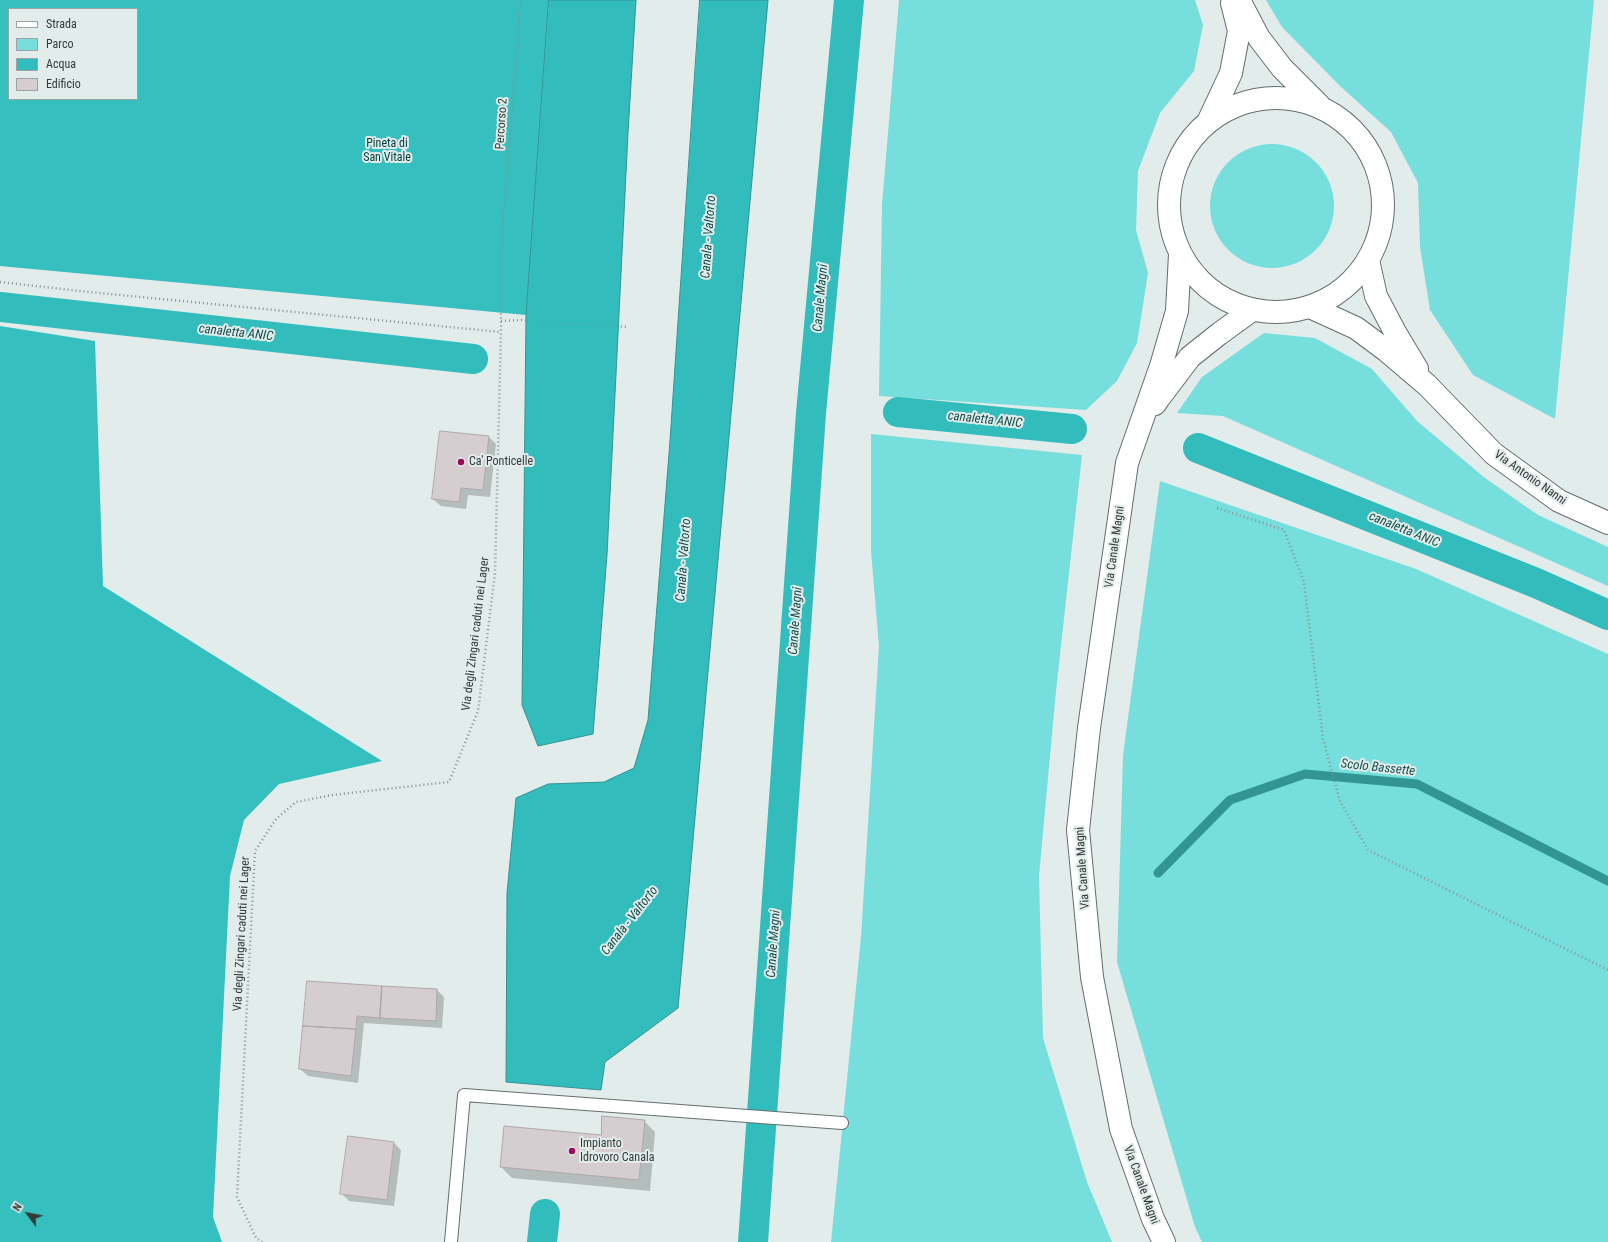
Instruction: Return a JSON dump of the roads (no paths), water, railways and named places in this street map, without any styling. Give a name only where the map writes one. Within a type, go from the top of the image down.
[{"type":"main road","points":[[1232,0],[1239,31],[1231,73],[1209,120],[1184,148],[1171,182],[1169,219],[1180,254],[1198,280],[1223,299],[1252,310],[1281,312],[1310,307],[1333,296],[1353,280],[1368,260],[1380,232],[1383,202],[1378,173],[1366,146],[1346,123],[1321,107],[1282,68],[1259,38],[1238,0]]},
{"type":"main road","points":[[1209,120],[1234,105],[1263,98],[1293,98],[1321,107]]},
{"type":"main road","name":"Via Canale Magni","points":[[1164,1242],[1152,1219],[1121,1129],[1092,977],[1078,830],[1089,728],[1127,463],[1162,366],[1177,311],[1180,254]]},
{"type":"main road","name":"Via Antonio Nanni","points":[[1368,260],[1376,296],[1396,334],[1427,386]]},
{"type":"main road","name":"Via Antonio Nanni","points":[[1310,307],[1356,328],[1427,386],[1494,454],[1559,501],[1608,523]]},
{"type":"main road","name":"Via Canale Magni","points":[[1127,463],[1158,398],[1190,358],[1219,334],[1252,310]]},
{"type":"lane","points":[[451,1242],[464,1095],[842,1123]]},
{"type":"water","points":[[549,0],[636,0],[607,555],[593,734],[538,746],[522,705],[526,315]]},
{"type":"water","points":[[700,0],[768,0],[678,1008],[605,1062],[601,1090],[506,1082],[507,893],[516,798],[548,784],[604,782],[634,768],[648,720],[670,441]]},
{"type":"waterway","name":"Canale Magni","points":[[753,1242],[811,413],[849,0]]},
{"type":"waterway","name":"canaletta ANIC","points":[[0,307],[473,359]]},
{"type":"waterway","name":"canaletta ANIC","points":[[898,412],[1072,429]]},
{"type":"waterway","name":"canaletta ANIC","points":[[1198,448],[1536,583],[1608,615]]},
{"type":"waterway","name":"Scolo Bassette","points":[[1158,873],[1230,800],[1305,774],[1417,784],[1608,881]]},
{"type":"waterway","name":"Canala - Valtorto","points":[[542,1242],[545,1214]]},
{"type":"place","name":"Ca' Ponticelle","points":[[461,462]]},
{"type":"place","name":"Impianto Idrovoro Canala","points":[[572,1151]]},
{"type":"park label","name":"Pineta di San Vitale","points":[[387,151]]}]
